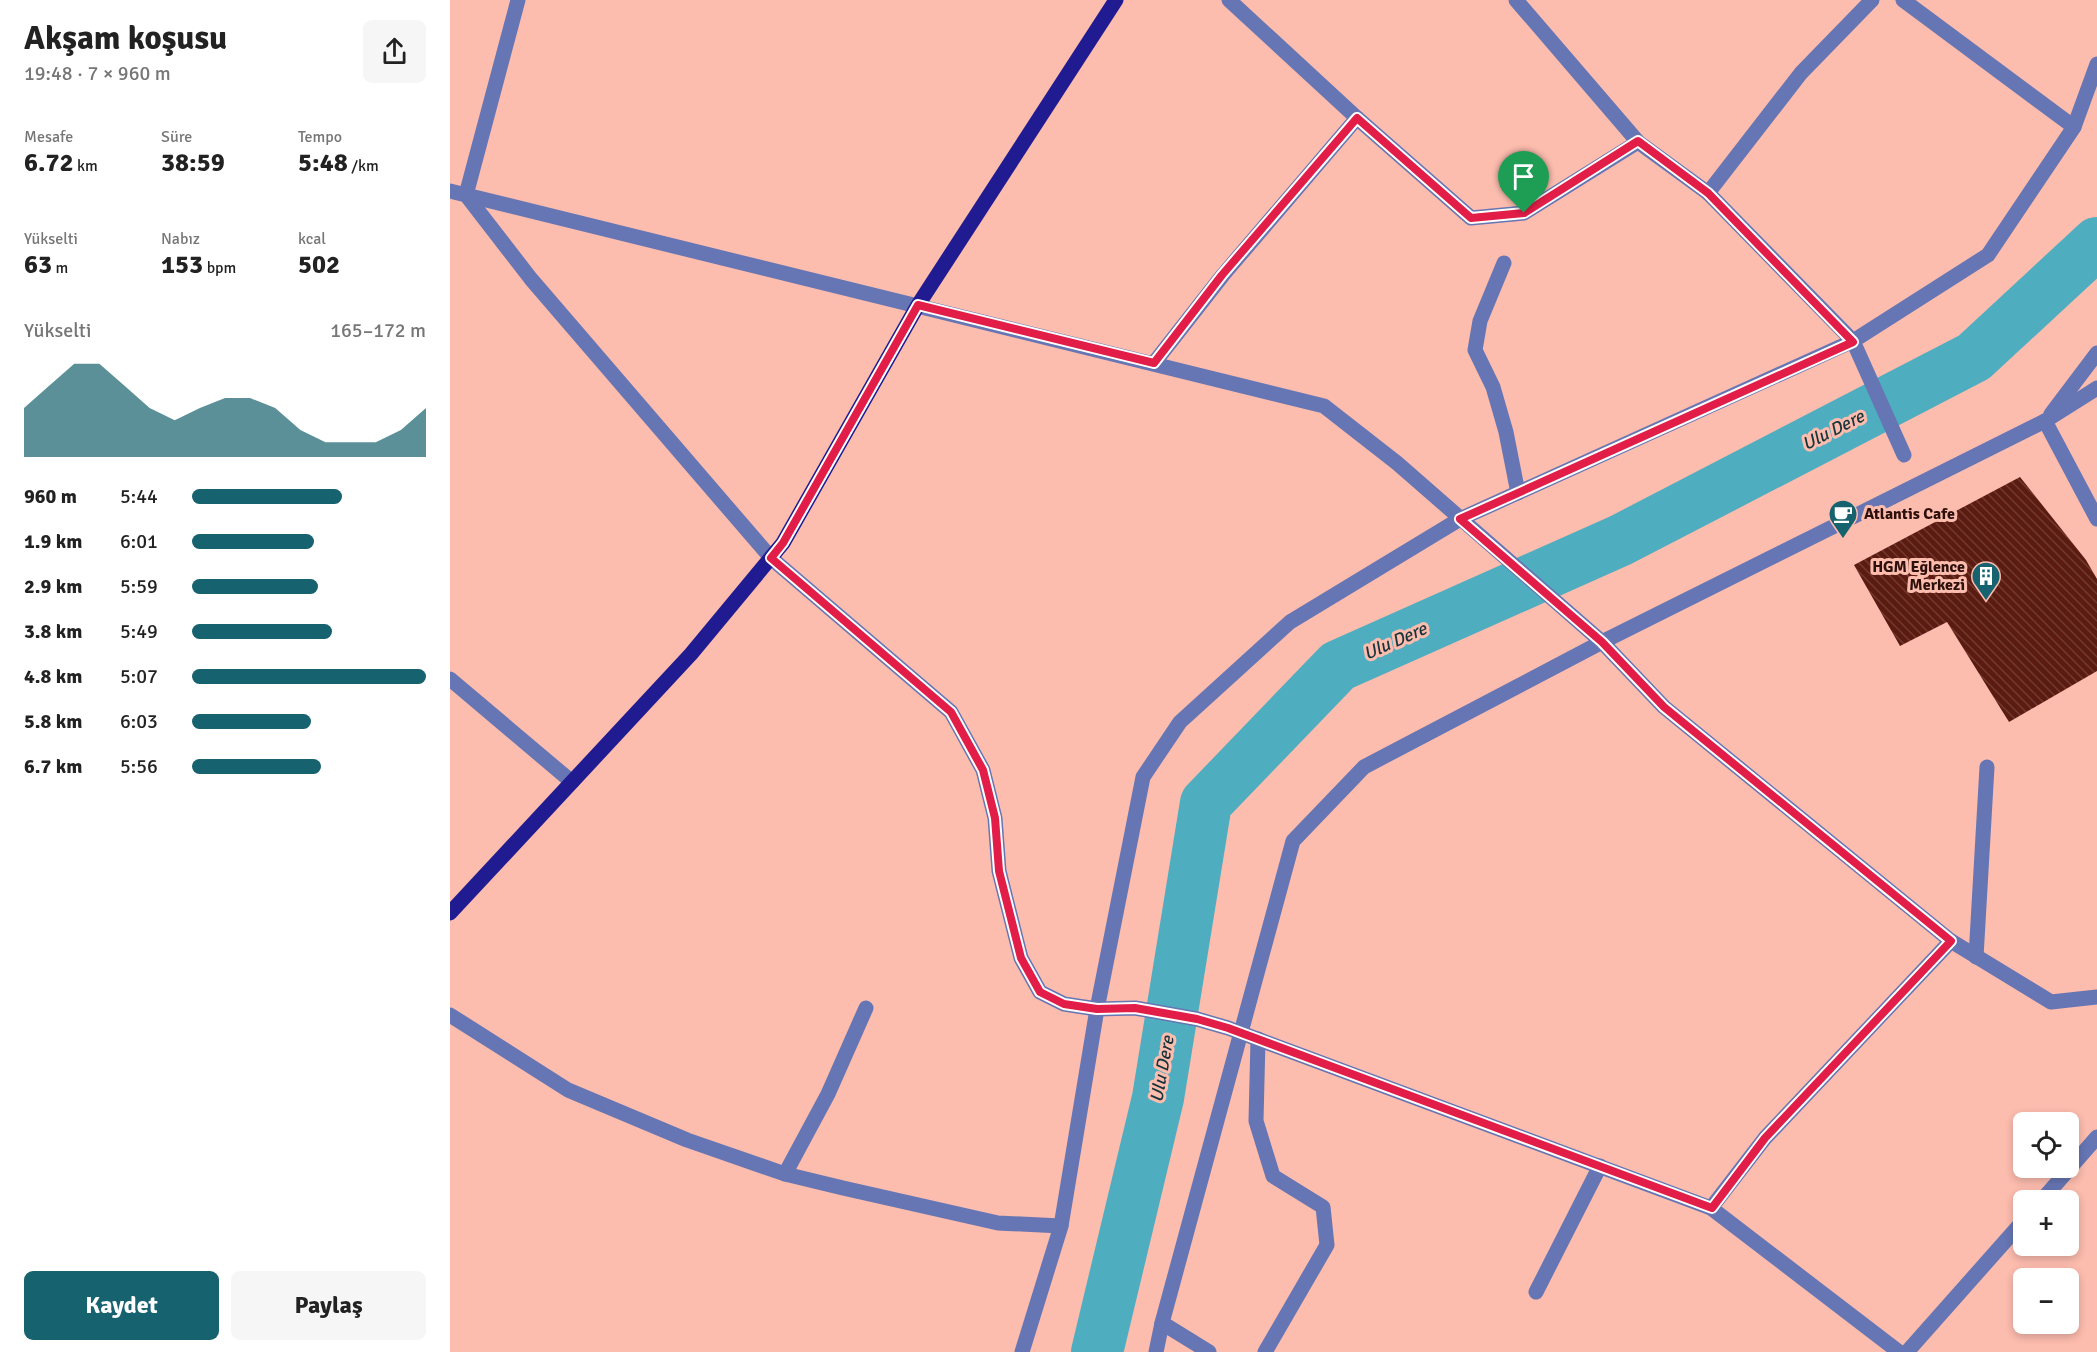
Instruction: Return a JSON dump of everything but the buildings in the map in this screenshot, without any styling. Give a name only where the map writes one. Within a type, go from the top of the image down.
[{"type":"main road","points":[[450,914],[691,654],[783,543],[918,305],[1116,0]]},
{"type":"street","points":[[465,195],[518,0]]},
{"type":"street","points":[[1229,0],[1357,118],[1471,218],[1524,213],[1638,141]]},
{"type":"street","points":[[1516,0],[1638,141],[1708,193],[1853,342],[1904,455]]},
{"type":"street","points":[[1708,193],[1801,73],[1872,0]]},
{"type":"street","points":[[1903,0],[2074,126]]},
{"type":"street","points":[[1022,1352],[1061,1226],[1097,1009],[1143,777],[1180,722],[1290,622],[1460,519],[1853,342],[1988,255],[2074,126],[2097,64]]},
{"type":"street","points":[[1154,363],[1222,275],[1357,118]]},
{"type":"street","points":[[450,191],[1324,406],[1396,463],[1602,642],[1664,707],[1951,941],[2051,1002],[2097,997]]},
{"type":"street","points":[[465,195],[531,279],[771,558],[951,712],[983,770],[995,818],[999,871],[1021,958],[1040,992],[1064,1004],[1097,1009],[1135,1008],[1197,1019],[1240,1032],[1712,1208],[1899,1352]]},
{"type":"street","points":[[1504,263],[1480,321],[1475,350],[1492,387],[1506,432],[1518,494]]},
{"type":"street","points":[[2045,421],[2097,353]]},
{"type":"street","points":[[1156,1352],[1293,841],[1364,767],[1602,642],[2045,421],[2097,388]]},
{"type":"street","points":[[2045,421],[2097,519]]},
{"type":"street","points":[[450,679],[572,782]]},
{"type":"street","points":[[1976,957],[1987,767]]},
{"type":"street","points":[[1712,1208],[1765,1138],[1951,941]]},
{"type":"street","points":[[786,1174],[828,1094],[866,1008]]},
{"type":"street","points":[[450,1015],[568,1090],[687,1140],[786,1174],[998,1223],[1061,1226]]},
{"type":"street","points":[[1258,1039],[1256,1121],[1273,1176],[1323,1207],[1327,1245],[1265,1352]]},
{"type":"street","points":[[2051,1190],[2097,1137]]},
{"type":"street","points":[[1536,1292],[1600,1166]]},
{"type":"street","points":[[1907,1352],[2013,1232]]},
{"type":"street","points":[[1162,1323],[1209,1352]]},
{"type":"waterway","name":"Ulu Dere","points":[[1097,1352],[1158,1098],[1206,803],[1338,666],[1621,540],[1974,357],[2097,243]]},
{"type":"place","name":"Atlantis Cafe","points":[[1843,540]]},
{"type":"place","name":"HGM Eğlence Merkezi","points":[[1986,602]]},
{"type":"route","points":[[1357,118],[1471,218],[1524,213],[1638,141],[1708,193],[1853,342],[1460,519],[1602,642],[1664,707],[1951,941],[1765,1138],[1712,1208],[1228,1028],[1197,1019],[1135,1008],[1097,1009],[1064,1004],[1040,992],[1021,958],[1007,904],[999,871],[995,818],[983,770],[951,712],[771,558],[783,543],[918,305],[1154,363],[1222,275],[1357,118]]}]
